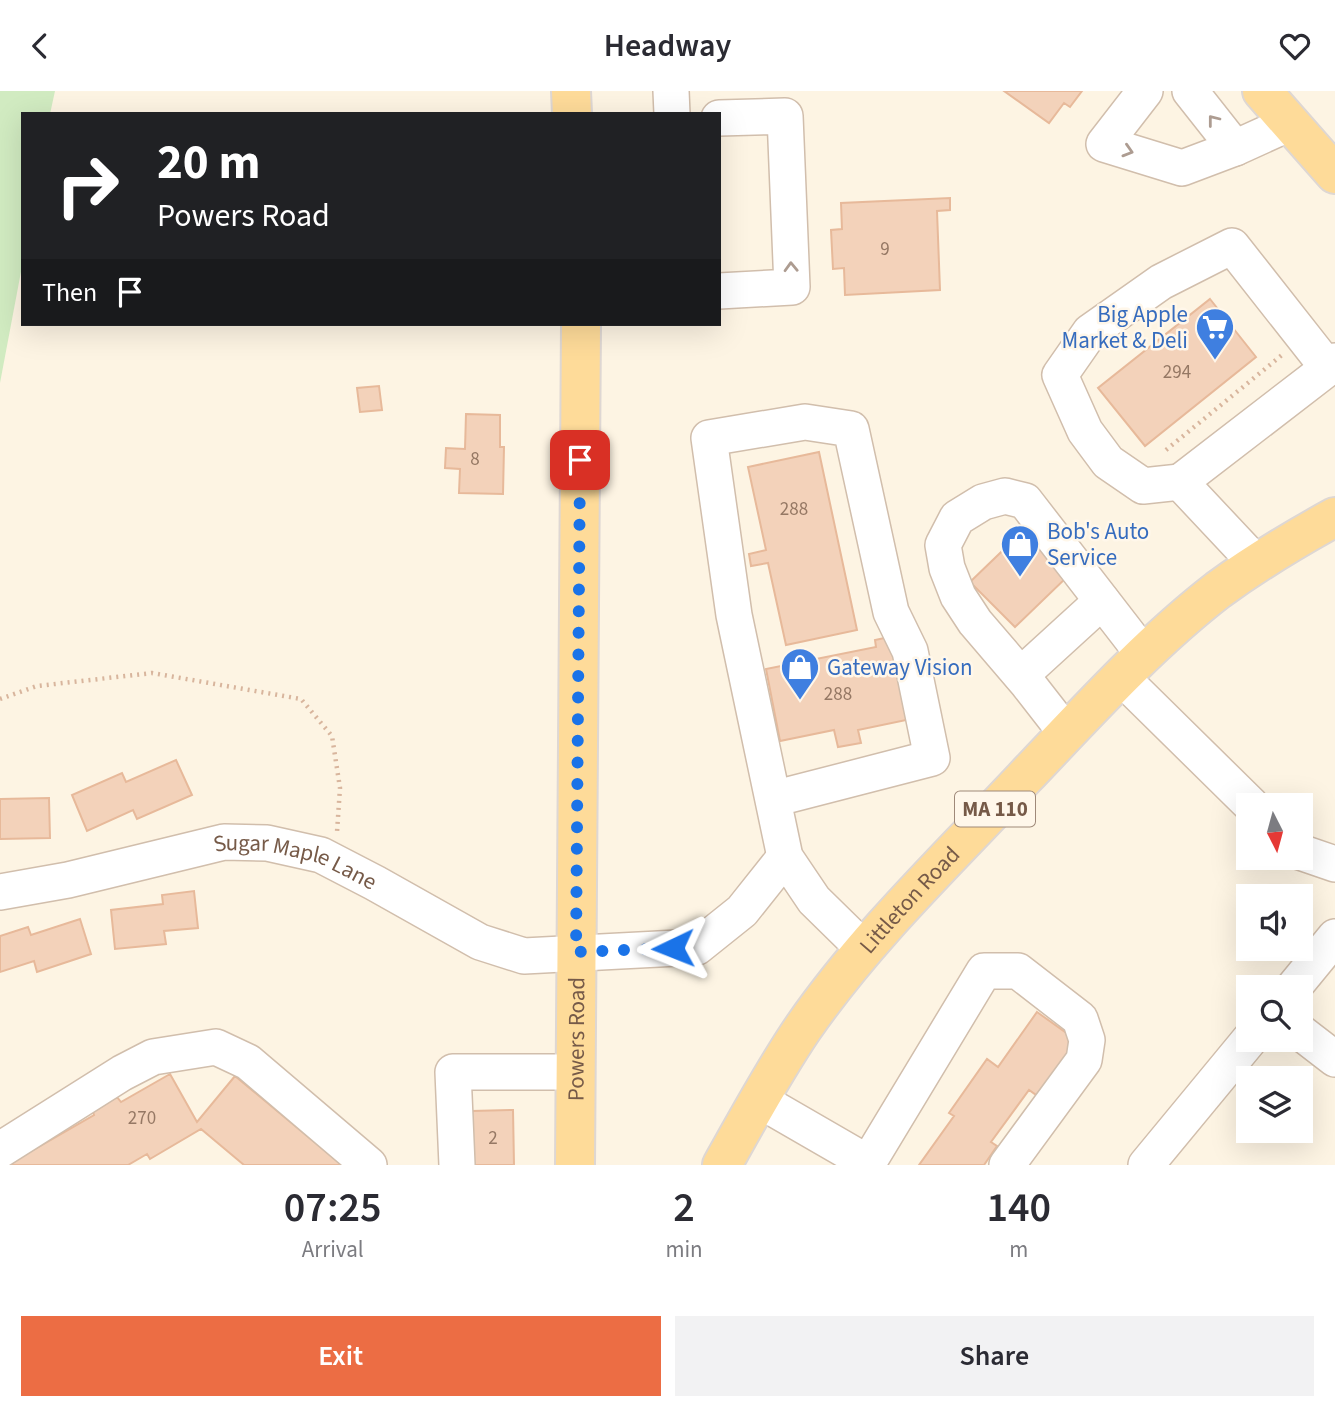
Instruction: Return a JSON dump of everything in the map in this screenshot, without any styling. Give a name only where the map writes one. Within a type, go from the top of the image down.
[{"type":"main road","points":[[571,91],[572,112]]},
{"type":"main road","points":[[1262,91],[1335,174]]},
{"type":"main road","name":"Powers Road","points":[[575,1165],[581,326]]},
{"type":"main road","name":"Littleton Road","points":[[722,1165],[802,1029],[892,918],[1132,666],[1164,636],[1218,590],[1295,539],[1335,517]]},
{"type":"street","points":[[671,91],[672,112]]},
{"type":"street","points":[[1145,91],[1104,143],[1182,168],[1290,123]]},
{"type":"street","points":[[1190,91],[1235,148]]},
{"type":"street","points":[[721,118],[785,115],[792,287],[721,291]]},
{"type":"street","points":[[1232,246],[1331,364],[1180,482],[1143,486],[1108,462],[1085,431],[1060,375],[1090,332],[1161,282],[1232,246]]},
{"type":"street","points":[[773,799],[932,758],[910,651],[891,613],[851,429],[805,422],[709,438],[734,615],[785,857],[814,900],[865,950]]},
{"type":"street","points":[[1180,482],[1256,564]]},
{"type":"street","points":[[1067,734],[975,622],[958,597],[947,568],[943,545],[957,518],[983,502],[1005,496],[1025,501],[1102,601],[1132,666],[1241,793]]},
{"type":"street","points":[[1021,675],[1102,601]]},
{"type":"street","name":"Sugar Maple Lane","points":[[0,892],[68,880],[224,842],[267,843],[321,855],[480,942],[524,955],[697,947],[742,911],[785,857]]},
{"type":"street","points":[[1313,856],[1335,864]]},
{"type":"street","points":[[1304,975],[1335,937]]},
{"type":"street","points":[[759,1100],[869,1164],[984,971],[1018,971],[1080,1019],[1087,1040],[1084,1060],[1007,1165]]},
{"type":"street","points":[[1313,1042],[1335,1059]]},
{"type":"street","points":[[0,1150],[122,1073],[153,1057],[216,1047],[248,1062],[369,1165]]},
{"type":"street","points":[[1146,1165],[1239,1052]]},
{"type":"street","points":[[457,1165],[453,1072],[576,1072]]},
{"type":"path","points":[[1166,450],[1282,355],[1289,357]]},
{"type":"path","points":[[0,699],[37,686],[152,673],[301,699],[332,736],[340,787],[335,862]]},
{"type":"green space","points":[[0,91],[55,91],[50,112],[21,112],[21,272],[0,383]]},
{"type":"building","points":[[1004,91],[1082,91],[1070,107],[1064,103],[1049,123]]},
{"type":"building","points":[[950,198],[950,210],[937,211],[940,290],[845,295],[844,268],[833,269],[831,230],[842,229],[841,203]]},
{"type":"building","points":[[1210,299],[1256,357],[1145,446],[1098,388]]},
{"type":"building","points":[[379,386],[382,410],[360,412],[357,388]]},
{"type":"building","points":[[466,414],[500,415],[500,447],[504,447],[503,494],[459,493],[460,469],[445,468],[446,448],[465,449]]},
{"type":"building","points":[[819,452],[857,630],[786,645],[768,563],[751,566],[749,554],[766,550],[748,467]]},
{"type":"building","name":"Bob's Auto Service","points":[[1025,529],[1069,575],[1015,627],[970,582]]},
{"type":"building","points":[[894,636],[911,719],[858,730],[861,743],[838,747],[834,730],[780,741],[766,669],[876,647],[875,640]]},
{"type":"building","points":[[176,760],[192,795],[137,819],[133,810],[87,831],[72,795],[122,773],[126,782]]},
{"type":"building","points":[[49,798],[50,838],[0,839],[0,799]]},
{"type":"building","points":[[194,891],[198,928],[164,931],[166,944],[115,949],[111,910],[163,904],[162,895]]},
{"type":"building","points":[[80,919],[91,954],[37,972],[34,961],[0,972],[0,936],[28,927],[31,935]]},
{"type":"building","points":[[1037,1012],[1079,1042],[1039,1097],[1029,1090],[991,1142],[997,1146],[984,1165],[919,1165],[954,1116],[949,1113],[987,1059],[998,1067]]},
{"type":"building","points":[[170,1074],[197,1122],[235,1076],[342,1165],[244,1165],[201,1129],[150,1159],[147,1154],[128,1165],[7,1165],[94,1115],[93,1112],[117,1097],[121,1102]]},
{"type":"building","points":[[513,1110],[514,1165],[473,1165],[472,1111]]},
{"type":"place","name":"Big Apple Market & Deli","points":[[1215,361]]},
{"type":"place","name":"Bob's Auto Service","points":[[1020,578]]},
{"type":"place","name":"Gateway Vision","points":[[800,701]]},
{"type":"route","points":[[580,460],[576,952],[673,948]]}]
